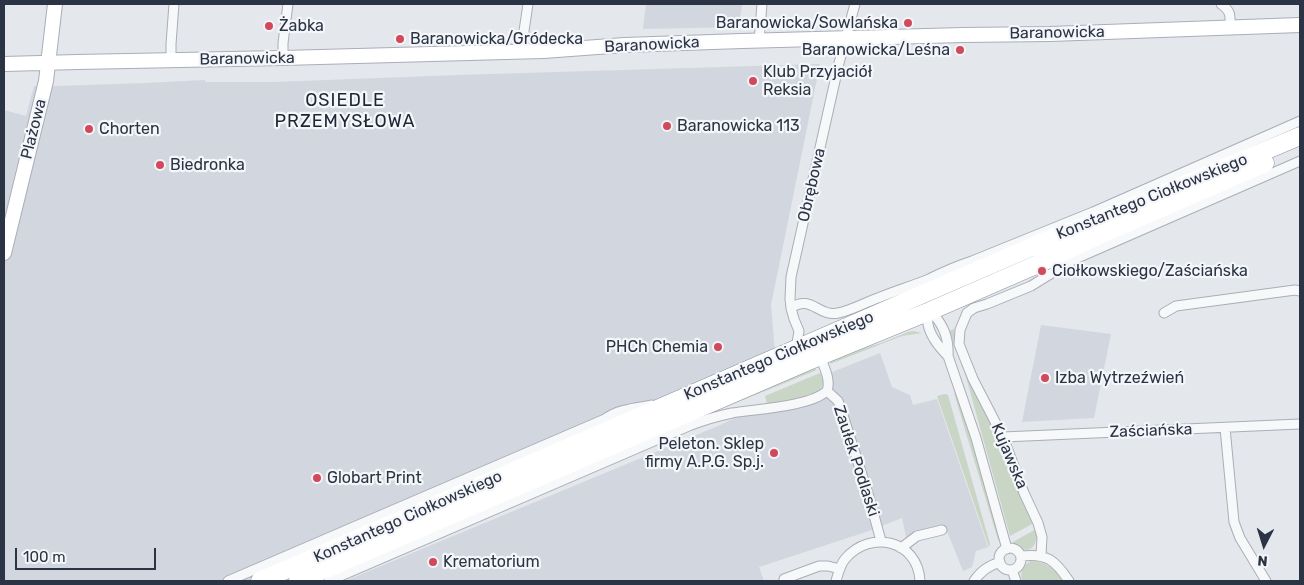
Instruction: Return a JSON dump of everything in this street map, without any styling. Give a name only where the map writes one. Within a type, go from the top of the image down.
[{"type":"highway","name":"Konstantego Ciołkowskiego","points":[[298,581],[818,348],[923,294],[1057,236],[1091,224],[1300,136]]},
{"type":"highway","name":"Konstantego Ciołkowskiego","points":[[260,581],[796,349],[818,348],[930,311],[1300,148]]},
{"type":"highway","points":[[923,294],[930,311]]},
{"type":"street","name":"Plażowa","points":[[4,253],[46,81],[55,4]]},
{"type":"street","points":[[171,60],[174,4]]},
{"type":"street","points":[[283,58],[288,4]]},
{"type":"street","points":[[524,51],[524,31],[528,4]]},
{"type":"street","points":[[759,41],[762,4]]},
{"type":"street","name":"Obrębowa","points":[[796,349],[799,331],[791,308],[791,277],[839,61],[855,4]]},
{"type":"street","points":[[1221,4],[1228,9],[1230,14],[1230,28]]},
{"type":"street","name":"Baranowicka","points":[[4,64],[524,51],[625,45],[1050,34],[1300,25]]},
{"type":"street","points":[[791,308],[798,303],[804,303],[831,313],[848,310],[1093,212],[1300,121]]},
{"type":"street","name":"Kujawska","points":[[1041,555],[1042,537],[1038,523],[1024,493],[1003,437],[973,379],[959,344],[962,322],[967,313],[970,309],[1031,286],[1072,260],[1300,160]]},
{"type":"street","points":[[1164,312],[1176,306],[1295,290],[1300,291]]},
{"type":"street","points":[[930,311],[928,323],[939,346],[948,356],[976,438],[1007,548]]},
{"type":"street","points":[[799,331],[818,348]]},
{"type":"street","name":"Zaułek Podlaski","points":[[818,348],[828,382],[826,391],[838,401],[841,409],[869,496],[881,541]]},
{"type":"street","points":[[329,581],[691,425],[733,413],[785,406],[815,398],[826,391]]},
{"type":"street","points":[[228,581],[463,481],[610,415],[662,402],[677,401]]},
{"type":"street","name":"Zaściańska","points":[[1003,437],[1300,424]]},
{"type":"street","points":[[1225,428],[1234,522],[1240,538],[1264,581]]},
{"type":"street","points":[[901,548],[917,536],[942,530]]},
{"type":"street","points":[[836,581],[844,560],[866,544],[881,541],[890,542],[901,548],[914,559],[920,574],[920,581]]},
{"type":"street","points":[[1007,548],[1014,548],[1021,556],[1021,564],[1012,570],[1004,569],[1000,562],[1000,556],[1007,548]]},
{"type":"street","points":[[1021,556],[1041,555],[1051,560],[1060,567],[1069,581]]},
{"type":"street","points":[[974,581],[979,573],[1000,562]]},
{"type":"street","points":[[784,578],[819,566],[840,569]]},
{"type":"street","points":[[1012,570],[1016,581]]},
{"type":"shaded area","points":[[646,4],[742,4],[739,27],[643,29]]},
{"type":"shaded area","points":[[820,64],[771,305],[775,353],[255,581],[4,581],[4,110],[26,116],[34,86],[205,80],[205,82],[275,82]]},
{"type":"shaded area","points":[[1041,325],[1111,334],[1094,418],[1022,422]]},
{"type":"shaded area","points":[[880,353],[892,387],[910,395],[913,405],[937,399],[988,547],[976,551],[972,567],[963,571],[945,526],[906,537],[902,518],[869,531],[759,567],[764,581],[345,581],[718,426],[835,371]]},
{"type":"green space","points":[[954,329],[955,341],[962,366],[992,424],[1034,523],[1010,536],[966,377],[949,331]]},
{"type":"green space","points":[[913,331],[922,333],[902,336],[830,364],[831,360]]},
{"type":"green space","points":[[814,368],[817,370],[695,418]]},
{"type":"green space","points":[[820,373],[822,382],[819,391],[802,397],[767,404],[765,396]]},
{"type":"green space","points":[[954,393],[959,396],[1001,539],[998,540]]},
{"type":"green space","points":[[948,395],[990,544],[989,547],[937,396]]},
{"type":"green space","points":[[1036,529],[1036,541],[1031,549],[1023,549],[1013,542]]},
{"type":"green space","points":[[1031,561],[1050,566],[1063,581],[1022,580],[1022,569]]},
{"type":"place","name":"Baranowicka/Sowlańska","points":[[908,23]]},
{"type":"place","name":"Żabka","points":[[269,26]]},
{"type":"place","name":"Baranowicka/Gródecka","points":[[400,39]]},
{"type":"place","name":"Baranowicka/Leśna","points":[[960,50]]},
{"type":"place","name":"Klub Przyjaciół Reksia","points":[[753,81]]},
{"type":"place","name":"Baranowicka 113","points":[[667,126]]},
{"type":"place","name":"Chorten","points":[[89,129]]},
{"type":"place","name":"Biedronka","points":[[160,165]]},
{"type":"place","name":"Ciołkowskiego/Zaściańska","points":[[1042,271]]},
{"type":"place","name":"PHCh Chemia","points":[[718,347]]},
{"type":"place","name":"Izba Wytrzeźwień","points":[[1045,378]]},
{"type":"place","name":"Peleton. Sklep firmy A.P.G. Sp.j.","points":[[774,453]]},
{"type":"place","name":"Globart Print","points":[[317,478]]},
{"type":"place","name":"Krematorium","points":[[433,562]]},
{"type":"district","name":"OSIEDLE PRZEMYSŁOWA","points":[[345,111]]}]
